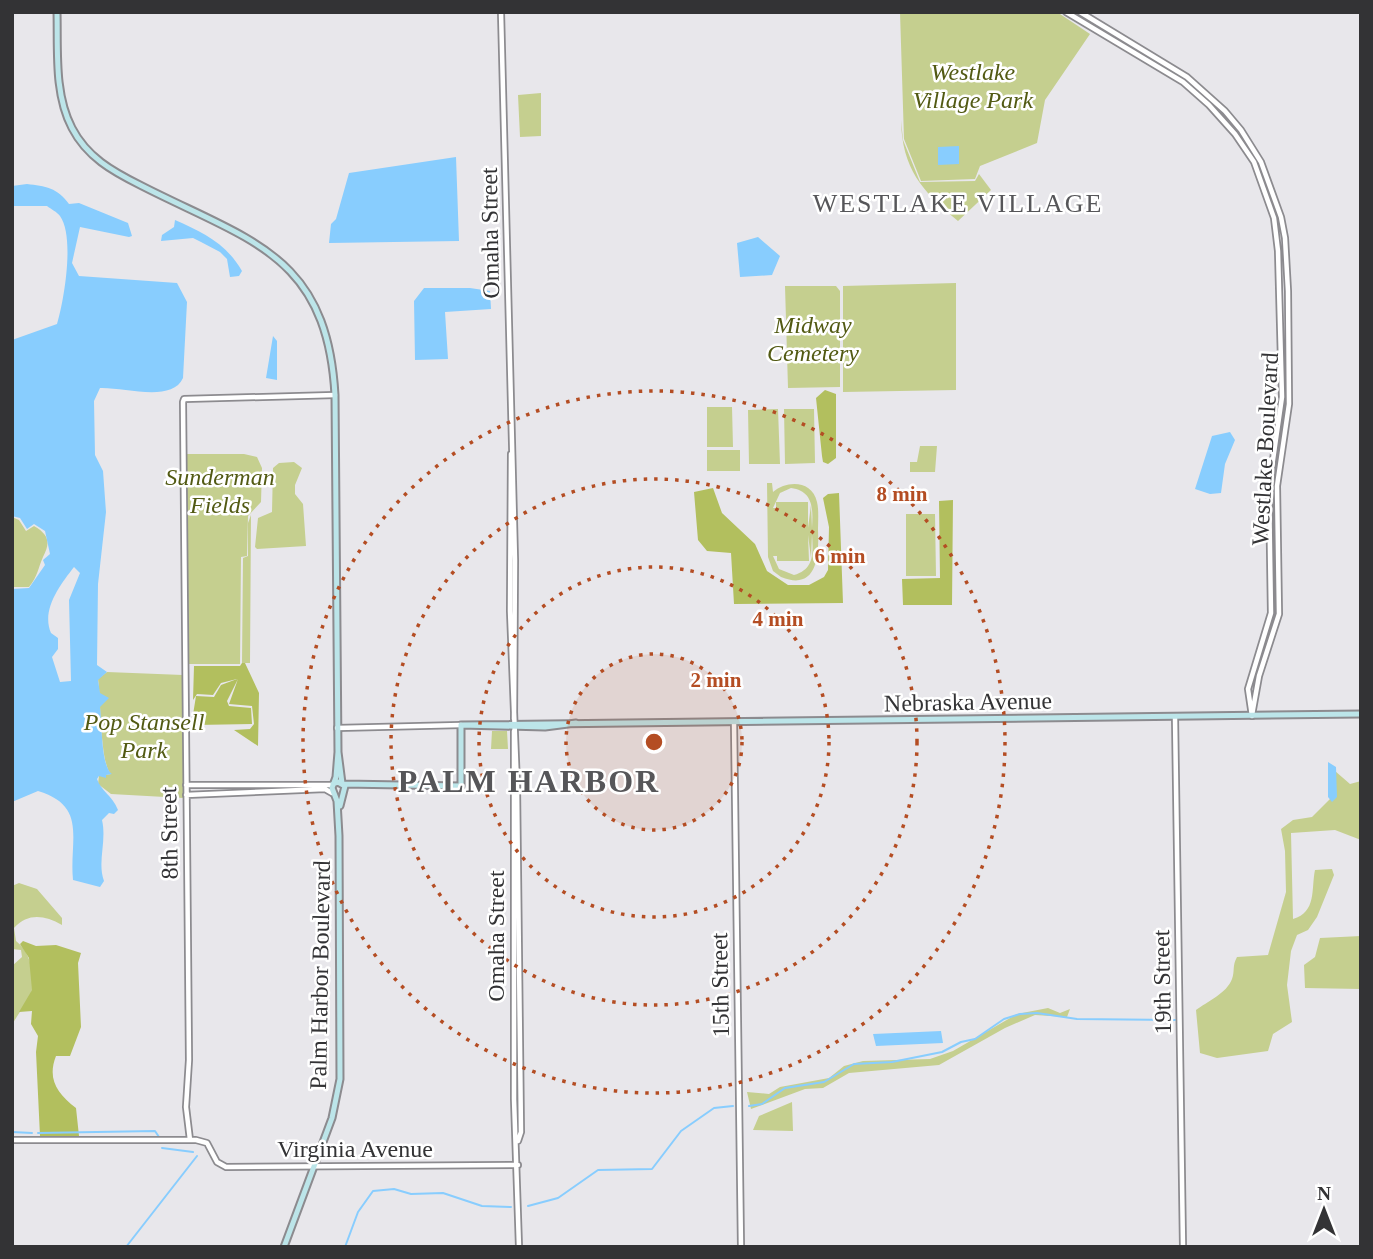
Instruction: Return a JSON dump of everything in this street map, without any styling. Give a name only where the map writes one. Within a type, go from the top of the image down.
[{"type":"main road","points":[[57,12],[61,100],[70,126],[100,162],[135,183],[246,235],[292,271],[313,301],[327,335],[335,396],[337,729],[343,784]]},
{"type":"main road","name":"Nebraska Avenue","points":[[461,725],[1361,714]]},
{"type":"main road","points":[[338,752],[333,785],[461,786],[461,725]]},
{"type":"main road","name":"Palm Harbor Boulevard","points":[[338,822],[344,793],[343,784]]},
{"type":"main road","name":"Palm Harbor Boulevard","points":[[284,1247],[332,1118],[340,1083],[338,822],[333,785]]},
{"type":"main road","points":[[333,793],[384,787]]},
{"type":"street","name":"Omaha Street","points":[[501,12],[511,453],[514,1099],[518,1141],[519,1247]]},
{"type":"street","name":"Westlake Boulevard","points":[[1066,12],[1183,82],[1209,105],[1248,153],[1268,198],[1278,251],[1282,397],[1271,471],[1271,613],[1249,686],[1248,704],[1252,716]]},
{"type":"street","name":"Westlake Boulevard","points":[[1080,12],[1187,77],[1241,130],[1266,172],[1285,239],[1289,414],[1278,472],[1279,614],[1256,687],[1252,716]]},
{"type":"street","name":"8th Street","points":[[190,1140],[186,1107],[189,1060],[184,399],[335,396]]},
{"type":"street","points":[[1270,531],[1277,531]]},
{"type":"street","points":[[1271,583],[1278,582]]},
{"type":"street","points":[[1264,639],[1271,642]]},
{"type":"street","points":[[1249,686],[1256,687]]},
{"type":"street","name":"19th Street","points":[[1175,717],[1183,1247]]},
{"type":"street","name":"15th Street","points":[[734,722],[741,1247]]},
{"type":"street","name":"Nebraska Avenue","points":[[337,729],[461,725]]},
{"type":"street","points":[[186,785],[333,785]]},
{"type":"street","points":[[186,795],[322,789],[333,793]]},
{"type":"street","points":[[12,1140],[190,1140]]},
{"type":"street","name":"Virginia Avenue","points":[[190,1140],[205,1142],[218,1162],[226,1167],[518,1165]]},
{"type":"green space","name":"Westlake Village Park","points":[[900,12],[1057,12],[1090,34],[1045,100],[1037,143],[980,166],[975,179],[921,181],[904,139]]},
{"type":"green space","points":[[541,93],[541,136],[520,137],[518,95]]},
{"type":"green space","points":[[901,120],[903,140],[920,182],[975,181],[979,174],[991,190],[958,221],[916,178],[905,152],[902,137]]},
{"type":"green space","points":[[956,283],[956,390],[843,392],[843,286]]},
{"type":"green space","name":"Midway Cemetery","points":[[785,286],[836,286],[840,291],[840,387],[788,388]]},
{"type":"green space","points":[[825,390],[836,394],[836,458],[828,464],[823,462],[816,398]]},
{"type":"green space","points":[[707,407],[732,407],[733,447],[707,447]]},
{"type":"green space","points":[[778,409],[780,464],[749,464],[748,410]]},
{"type":"green space","points":[[784,409],[814,409],[815,463],[785,464]]},
{"type":"green space","points":[[920,446],[937,446],[935,472],[910,472],[910,462],[917,462]]},
{"type":"green space","points":[[707,450],[740,450],[740,471],[707,471]]},
{"type":"green space","name":"Sunderman Fields","points":[[184,454],[244,454],[257,457],[262,468],[261,502],[248,516],[247,556],[241,557],[240,664],[187,664]]},
{"type":"green space","points":[[294,462],[302,468],[295,485],[295,494],[303,504],[306,546],[257,549],[258,518],[272,512],[273,468],[279,463]]},
{"type":"green space","points":[[767,483],[772,483],[773,492],[785,485],[805,486],[814,495],[818,508],[818,550],[814,568],[803,579],[793,580],[781,577],[773,571],[768,557]],"holes":[[[791,488],[808,497],[811,505],[808,528],[808,502],[776,502],[776,508],[773,508],[780,493]],[[812,534],[811,559],[806,569],[794,575],[779,569],[773,556],[777,556],[777,561],[809,561],[808,535],[811,558]]]},
{"type":"green space","points":[[713,488],[722,513],[755,544],[767,571],[788,585],[809,585],[824,577],[828,570],[829,527],[823,498],[828,494],[839,493],[843,603],[734,604],[731,553],[707,551],[698,540],[694,492]]},
{"type":"green space","points":[[953,500],[952,605],[903,605],[902,579],[940,578],[939,501]]},
{"type":"green space","points":[[906,514],[935,514],[936,576],[906,576]]},
{"type":"green space","points":[[251,515],[250,663],[242,663],[243,558],[248,556],[248,523]]},
{"type":"green space","points":[[12,517],[19,520],[26,531],[34,526],[39,529],[47,540],[36,576],[29,587],[12,587]]},
{"type":"green space","points":[[245,663],[259,693],[258,746],[234,730],[250,729],[254,724],[252,706],[229,704],[238,679],[227,701],[229,706],[251,708],[252,724],[196,725],[192,721],[196,696],[214,697],[221,685],[237,679],[221,683],[213,695],[197,694],[193,700],[194,666],[240,666]]},
{"type":"green space","name":"Pop Stansell Park","points":[[107,672],[183,675],[183,798],[111,794],[98,784],[99,776],[111,774],[107,768],[103,745],[98,679]]},
{"type":"green space","points":[[492,731],[507,731],[508,749],[491,749]]},
{"type":"green space","points":[[1335,771],[1350,784],[1361,781],[1361,840],[1335,830],[1291,833],[1293,919],[1301,916],[1309,905],[1315,870],[1332,869],[1334,875],[1317,917],[1308,930],[1297,935],[1291,951],[1287,985],[1292,1022],[1273,1034],[1268,1051],[1217,1058],[1200,1053],[1196,1010],[1221,993],[1229,984],[1237,957],[1268,955],[1286,892],[1285,851],[1281,829],[1293,820],[1312,817],[1336,793]]},
{"type":"green space","points":[[19,883],[37,889],[62,918],[62,925],[36,917],[19,923],[14,928],[16,941],[29,958],[33,982],[30,996],[12,1025],[12,966],[22,957],[21,950],[12,949],[12,886]]},
{"type":"green space","points":[[1361,936],[1361,989],[1305,988],[1304,965],[1315,957],[1320,938]]},
{"type":"green space","points":[[23,941],[36,946],[56,945],[81,953],[78,963],[81,1027],[70,1056],[56,1056],[53,1064],[53,1079],[59,1091],[76,1108],[79,1136],[40,1136],[36,1052],[38,1036],[31,1024],[32,1011],[19,1012],[32,990],[29,958],[20,944]]},
{"type":"green space","points":[[1048,1008],[1060,1013],[1070,1009],[1067,1017],[1035,1015],[1005,1028],[939,1065],[849,1073],[823,1088],[805,1089],[751,1109],[747,1092],[769,1094],[780,1087],[829,1078],[844,1066],[863,1061],[930,1059],[953,1051],[1017,1014]]},
{"type":"green space","points":[[792,1102],[793,1131],[753,1130],[759,1116]]},
{"type":"water","points":[[959,146],[959,164],[938,165],[938,147]]},
{"type":"water","points":[[456,157],[459,241],[329,243],[331,224],[336,219],[349,173]]},
{"type":"water","points":[[27,184],[45,187],[56,191],[69,204],[79,203],[128,223],[132,236],[129,237],[80,227],[72,263],[79,276],[177,283],[187,302],[183,378],[177,386],[158,392],[100,388],[94,401],[95,455],[103,471],[106,512],[98,584],[97,665],[107,672],[98,680],[100,693],[109,698],[100,707],[104,754],[108,770],[112,774],[106,775],[106,778],[99,776],[97,779],[118,810],[114,814],[109,813],[102,820],[101,866],[104,881],[100,887],[73,880],[73,826],[64,806],[54,797],[38,791],[12,802],[12,589],[29,588],[45,565],[43,560],[50,554],[45,531],[34,524],[27,529],[20,518],[12,516],[12,340],[57,324],[65,285],[67,238],[60,216],[47,206],[12,206],[12,186]],"holes":[[[74,567],[80,573],[69,600],[71,681],[60,682],[52,657],[58,649],[58,638],[51,633],[48,616],[58,590]]]},
{"type":"water","points":[[175,220],[204,234],[229,253],[242,271],[239,276],[230,277],[227,259],[220,252],[193,238],[161,241],[162,235],[174,227]]},
{"type":"water","points":[[758,237],[780,256],[772,275],[740,277],[737,243]]},
{"type":"water","points":[[424,288],[490,291],[491,309],[445,312],[448,359],[415,360],[414,301]]},
{"type":"water","points":[[273,336],[277,341],[277,380],[266,378]]},
{"type":"water","points":[[1230,432],[1235,440],[1225,464],[1221,493],[1210,494],[1195,489],[1212,436]]},
{"type":"water","points":[[1328,762],[1336,767],[1337,797],[1332,802],[1328,797]]},
{"type":"water","points":[[941,1031],[943,1043],[876,1046],[873,1034]]},
{"type":"waterway","points":[[749,1106],[762,1104],[785,1088],[824,1082],[854,1064],[892,1062],[942,1052],[961,1042],[975,1039],[1004,1019],[1020,1014],[1037,1013],[1077,1019],[1175,1020]]},
{"type":"waterway","points":[[528,1206],[558,1198],[598,1170],[652,1169],[681,1131],[714,1108],[733,1106]]},
{"type":"waterway","points":[[38,1133],[155,1131],[159,1137]]},
{"type":"waterway","points":[[12,1132],[32,1133]]},
{"type":"waterway","points":[[162,1148],[193,1152]]},
{"type":"waterway","points":[[126,1247],[197,1156]]},
{"type":"waterway","points":[[345,1247],[358,1212],[373,1191],[394,1189],[411,1194],[443,1193],[482,1206],[511,1207]]},
{"type":"district","name":"WESTLAKE VILLAGE","points":[[958,203]]},
{"type":"district","name":"PALM HARBOR","points":[[529,781]]}]
